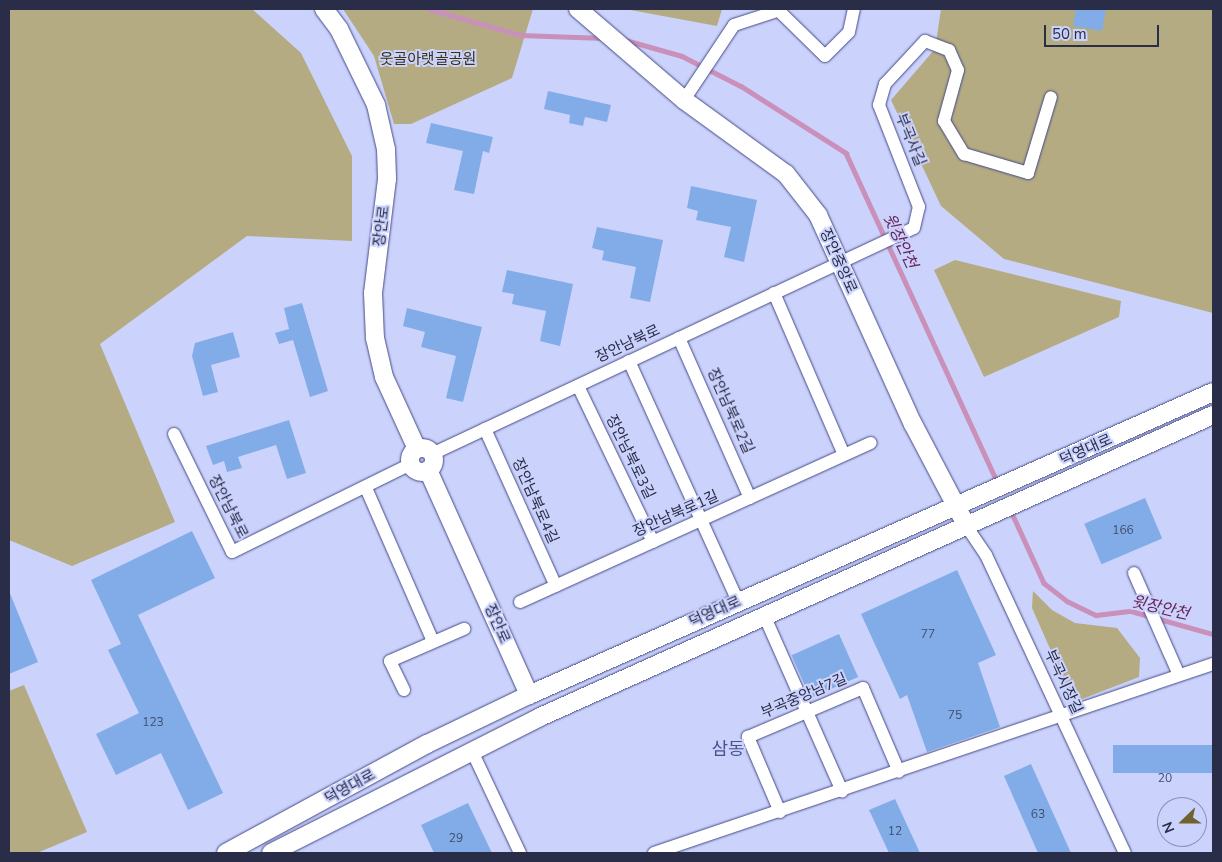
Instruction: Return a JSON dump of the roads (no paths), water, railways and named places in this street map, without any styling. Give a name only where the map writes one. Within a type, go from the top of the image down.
[{"type":"street","name":"장안로","points":[[324,9],[339,29],[376,106],[386,149],[387,179],[373,293],[375,338],[384,377],[529,696]]},
{"type":"street","name":"장안중앙로","points":[[579,9],[631,57],[684,100],[786,174],[818,215],[838,263],[953,506],[967,527]]},
{"type":"street","points":[[684,100],[695,80],[734,25],[777,10],[825,56],[849,32],[854,9]]},
{"type":"street","name":"부곡사길","points":[[838,263],[914,228],[919,207],[879,105],[885,84],[924,41],[949,50],[958,70],[944,121],[964,154],[1028,173],[1051,97]]},
{"type":"street","name":"장안남북로","points":[[174,434],[232,552],[422,459],[838,263]]},
{"type":"street","points":[[774,293],[844,455]]},
{"type":"street","name":"장안남북로2길","points":[[679,338],[750,498]]},
{"type":"street","points":[[629,361],[703,519],[738,601]]},
{"type":"street","name":"장안남북로3길","points":[[578,386],[653,542]]},
{"type":"street","name":"덕영대로","points":[[226,853],[251,848],[427,744],[529,696],[738,601],[953,506],[1009,484],[1213,392]]},
{"type":"street","name":"덕영대로","points":[[271,853],[472,751],[764,616],[1019,504],[1213,415]]},
{"type":"street","name":"장안남북로4길","points":[[485,429],[556,586]]},
{"type":"street","name":"장안남북로1길","points":[[520,602],[871,443]]},
{"type":"street","points":[[366,488],[433,641]]},
{"type":"street","name":"부곡시장길","points":[[967,527],[986,555],[1125,853]]},
{"type":"street","points":[[1134,573],[1179,675]]},
{"type":"street","points":[[764,616],[842,791]]},
{"type":"street","points":[[404,690],[390,661],[464,629]]},
{"type":"street","points":[[654,853],[1062,718],[1213,664]]},
{"type":"street","name":"부곡중앙남7길","points":[[780,812],[748,738],[863,688],[899,772]]},
{"type":"street","points":[[472,751],[520,853]]},
{"type":"waterway","name":"윗장안천","points":[[429,9],[520,35],[604,38]]},
{"type":"waterway","name":"윗장안천","points":[[622,39],[682,56],[741,86],[846,153],[998,483]]},
{"type":"waterway","name":"윗장안천","points":[[1011,511],[1044,583],[1067,601],[1096,615],[1131,611],[1213,634]]},
{"type":"district","name":"삼동","points":[[728,749]]},
{"type":"park label","name":"웃골아랫골공원","points":[[428,60]]}]
